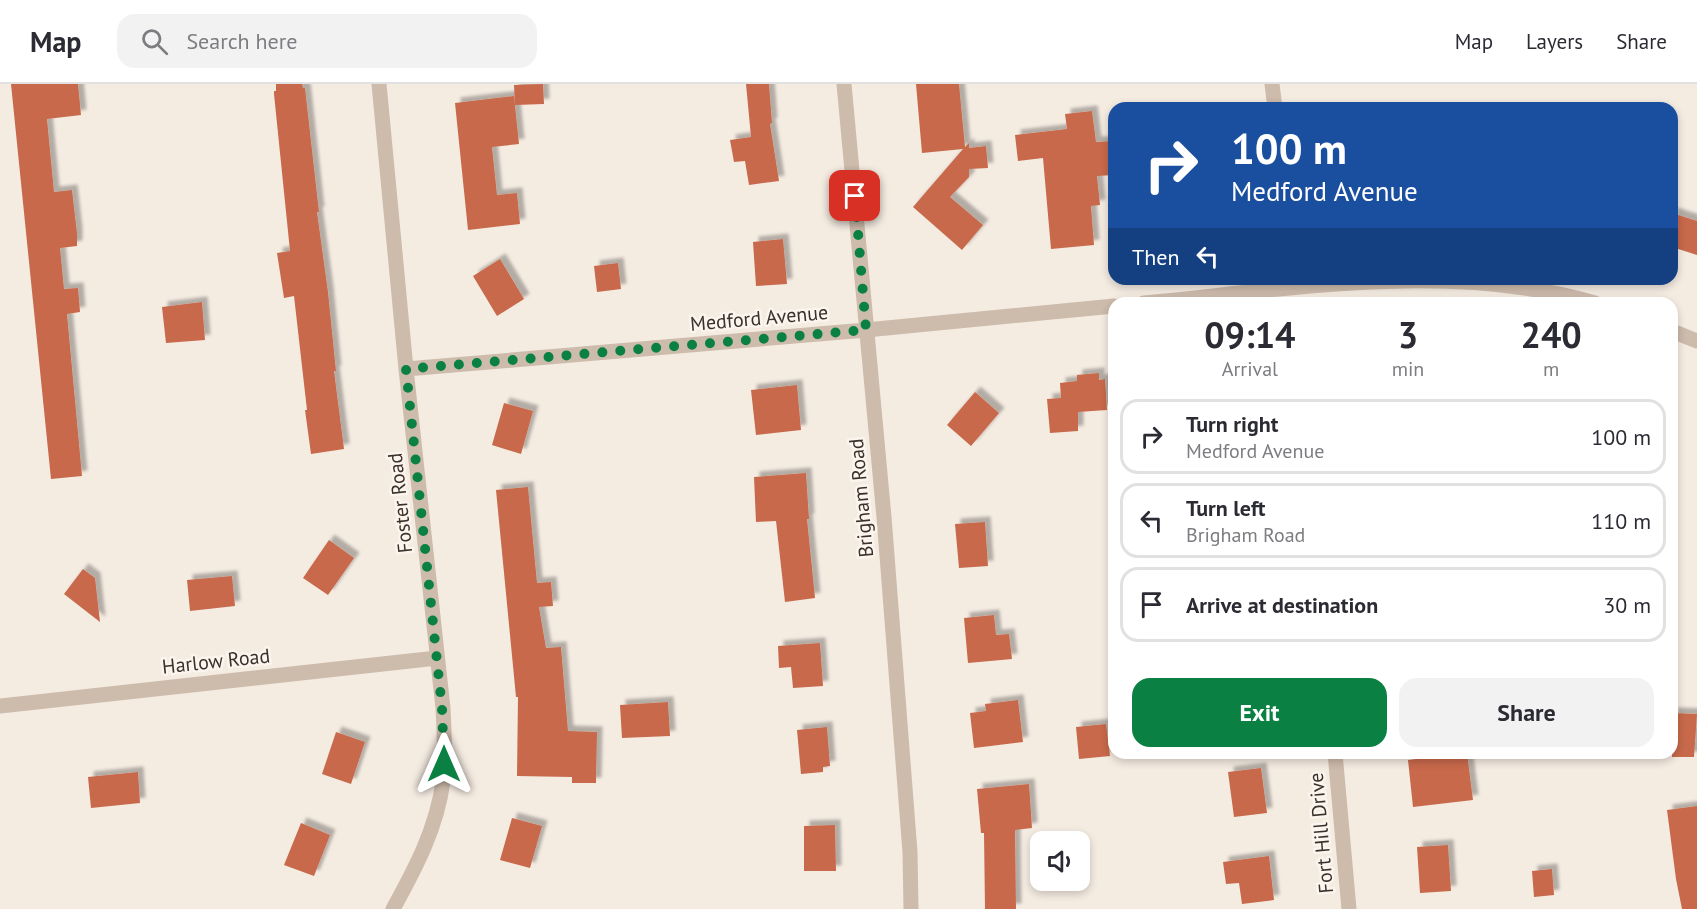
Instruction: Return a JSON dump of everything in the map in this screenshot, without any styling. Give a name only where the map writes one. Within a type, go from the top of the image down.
[{"type":"street","name":"Foster Road","points":[[379,84],[444,736],[443,781],[437,812],[428,839],[393,909]]},
{"type":"street","name":"Brigham Road","points":[[844,84],[902,730],[910,852],[911,909]]},
{"type":"street","points":[[1272,84],[1274,102]]},
{"type":"street","points":[[1212,297],[1340,285]]},
{"type":"street","points":[[1493,285],[1575,297]]},
{"type":"street","name":"Medford Avenue","points":[[406,369],[866,330],[1108,307]]},
{"type":"street","points":[[1678,333],[1697,341]]},
{"type":"street","name":"Harlow Road","points":[[0,706],[437,658]]},
{"type":"street","name":"Fort Hill Drive","points":[[1336,759],[1349,909]]},
{"type":"building","points":[[11,84],[78,84],[81,115],[47,119],[54,192],[72,190],[77,233],[77,246],[60,248],[64,289],[78,288],[80,312],[67,314],[82,476],[51,479]]},
{"type":"building","points":[[276,84],[302,84],[305,88],[344,449],[311,454],[294,296],[284,298],[277,253],[290,251],[274,94]]},
{"type":"building","points":[[543,84],[544,104],[515,105],[514,85]]},
{"type":"building","points":[[746,84],[769,84],[772,123],[770,124],[779,181],[749,185],[745,161],[734,162],[730,140],[751,137]]},
{"type":"building","points":[[916,84],[959,84],[965,147],[969,143],[969,148],[986,146],[988,168],[969,169],[969,177],[950,197],[983,225],[962,250],[913,207],[963,149],[922,153]]},
{"type":"building","points":[[514,96],[519,144],[492,147],[497,195],[517,193],[520,224],[468,230],[455,103]]},
{"type":"building","points":[[1092,111],[1096,142],[1108,141],[1108,175],[1097,176],[1100,205],[1091,206],[1094,245],[1051,249],[1043,158],[1018,161],[1015,135],[1067,129],[1065,114]]},
{"type":"building","points":[[1678,215],[1697,221],[1697,255],[1678,249]]},
{"type":"building","points":[[783,239],[787,284],[756,286],[753,242]]},
{"type":"building","points":[[500,259],[524,299],[497,316],[473,276]]},
{"type":"building","points":[[618,263],[621,289],[597,292],[594,266]]},
{"type":"building","points":[[202,302],[205,340],[166,343],[162,307]]},
{"type":"building","points":[[1099,373],[1099,380],[1105,379],[1107,410],[1078,412],[1078,431],[1050,433],[1047,399],[1061,398],[1060,383],[1077,381],[1077,375]]},
{"type":"building","points":[[797,385],[801,430],[756,435],[751,390]]},
{"type":"building","points":[[975,392],[999,413],[971,446],[947,425]]},
{"type":"building","points":[[504,403],[533,411],[521,454],[492,445]]},
{"type":"building","points":[[806,473],[809,519],[807,519],[815,598],[785,602],[776,521],[756,522],[754,477]]},
{"type":"building","points":[[528,487],[537,583],[551,582],[553,606],[539,607],[546,648],[561,647],[568,731],[597,732],[596,783],[572,783],[572,777],[517,776],[518,697],[516,697],[496,490]]},
{"type":"building","points":[[985,522],[988,566],[959,568],[955,524]]},
{"type":"building","points":[[329,540],[354,558],[328,595],[303,578]]},
{"type":"building","points":[[83,569],[95,578],[100,622],[64,594]]},
{"type":"building","points":[[232,576],[235,606],[190,611],[187,580]]},
{"type":"building","points":[[994,615],[996,635],[1009,634],[1012,659],[968,663],[964,618]]},
{"type":"building","points":[[820,643],[823,686],[793,688],[791,667],[779,668],[778,646]]},
{"type":"building","points":[[1018,700],[1023,742],[974,748],[970,713],[986,711],[985,704]]},
{"type":"building","points":[[668,702],[670,736],[622,738],[620,705]]},
{"type":"building","points":[[1678,713],[1697,714],[1694,757],[1678,757]]},
{"type":"building","points":[[1106,724],[1108,756],[1079,759],[1076,727]]},
{"type":"building","points":[[827,727],[830,766],[823,767],[823,772],[801,774],[797,730]]},
{"type":"building","points":[[336,732],[365,742],[351,784],[322,774]]},
{"type":"building","points":[[1468,759],[1473,800],[1413,807],[1408,760]]},
{"type":"building","points":[[1261,768],[1267,813],[1234,817],[1228,772]]},
{"type":"building","points":[[138,772],[140,803],[91,808],[88,777]]},
{"type":"building","points":[[1029,784],[1032,828],[1015,830],[1016,909],[985,909],[984,833],[981,833],[977,789]]},
{"type":"building","points":[[1697,806],[1697,909],[1682,909],[1667,810]]},
{"type":"building","points":[[512,818],[542,826],[530,868],[500,860]]},
{"type":"building","points":[[301,823],[330,835],[314,876],[284,865]]},
{"type":"building","points":[[835,825],[836,871],[804,871],[804,826]]},
{"type":"building","points":[[1448,845],[1451,891],[1420,893],[1417,847]]},
{"type":"building","points":[[1269,856],[1274,900],[1242,904],[1239,883],[1226,884],[1223,862]]},
{"type":"building","points":[[1552,869],[1554,895],[1534,897],[1532,871]]},
{"type":"route","points":[[444,764],[442,708],[406,369],[866,330],[855,196]]}]
